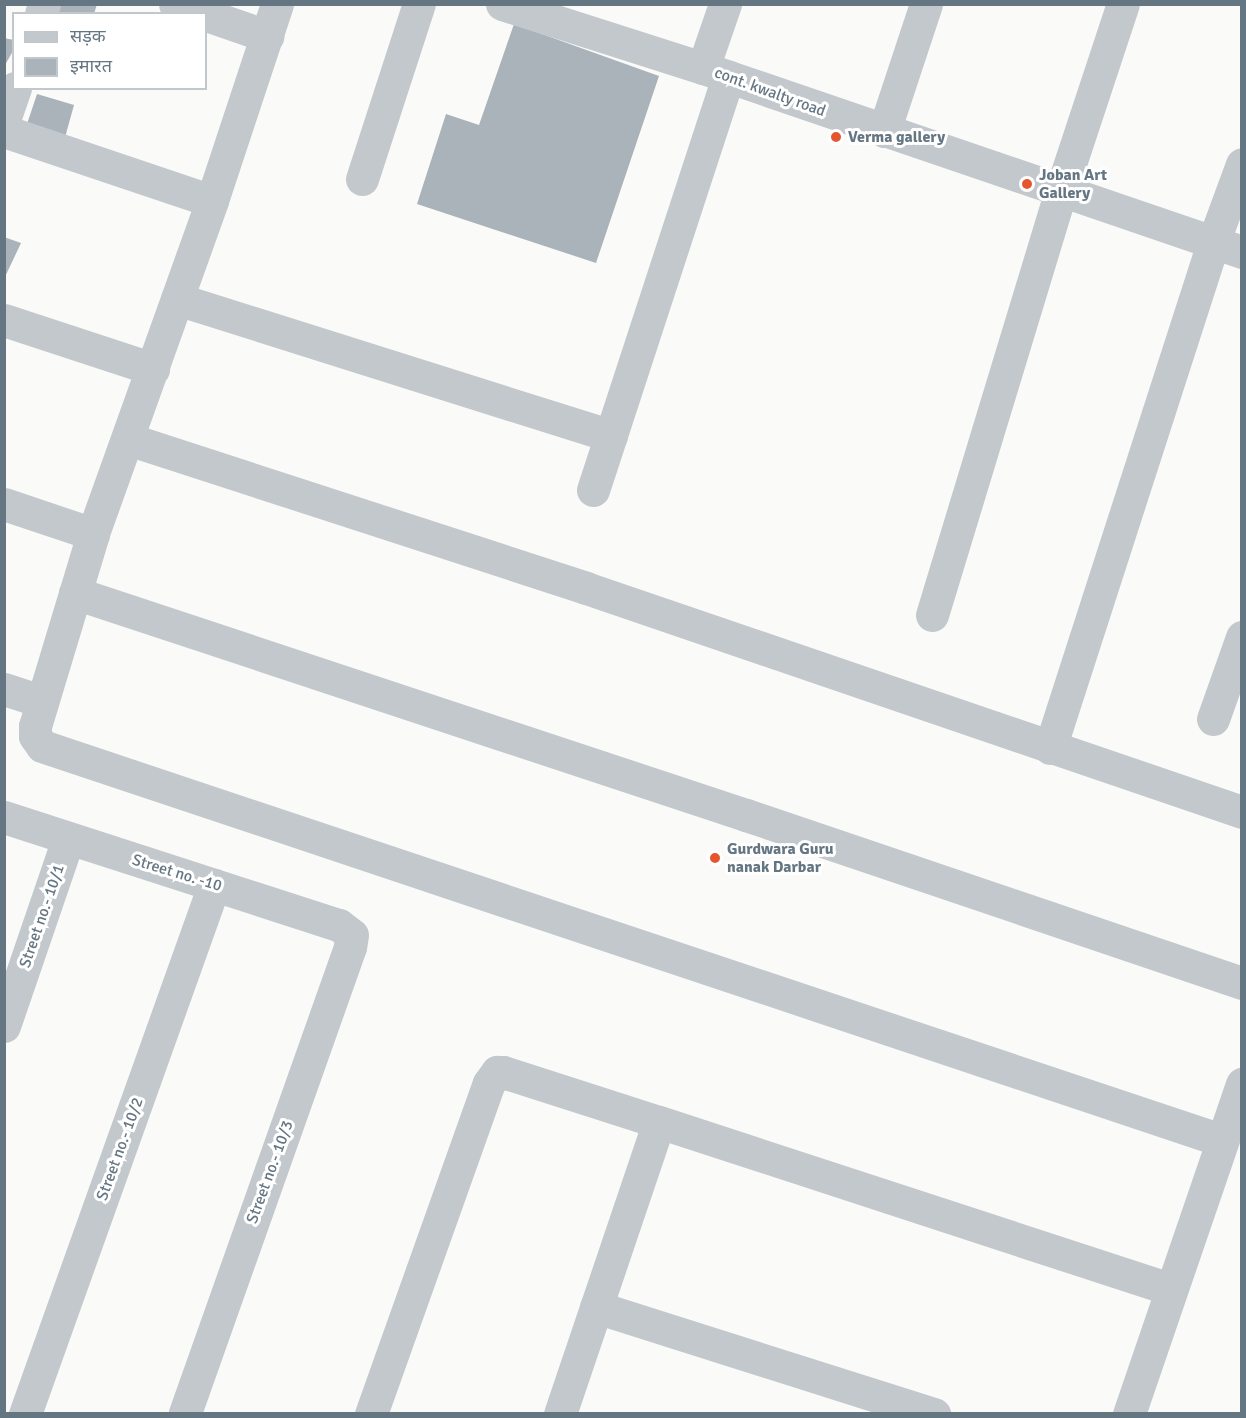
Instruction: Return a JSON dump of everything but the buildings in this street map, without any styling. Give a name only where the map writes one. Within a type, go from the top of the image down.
[{"type":"street","points":[[175,4],[196,12]]},
{"type":"street","points":[[277,4],[212,201],[93,534],[42,701],[35,736],[42,746],[400,863],[1221,1140]]},
{"type":"street","points":[[362,179],[419,4]]},
{"type":"street","name":"cont. kwalty road","points":[[502,4],[716,72],[1227,247]]},
{"type":"street","points":[[593,490],[611,436],[716,72],[725,4]]},
{"type":"street","points":[[884,131],[926,4]]},
{"type":"street","points":[[933,615],[1061,191],[1123,4]]},
{"type":"street","points":[[207,15],[267,36]]},
{"type":"street","points":[[4,120],[14,90]]},
{"type":"street","points":[[4,131],[212,201]]},
{"type":"street","points":[[1050,748],[1227,247],[1242,164]]},
{"type":"street","points":[[177,299],[611,436]]},
{"type":"street","points":[[4,320],[153,369]]},
{"type":"street","points":[[128,439],[585,588],[1242,812]]},
{"type":"street","points":[[4,504],[93,534]]},
{"type":"street","points":[[75,593],[746,815],[1242,983]]},
{"type":"street","points":[[1213,719],[1242,636]]},
{"type":"street","points":[[4,689],[42,701]]},
{"type":"street","name":"Street no. -10","points":[[4,817],[349,930]]},
{"type":"street","name":"Street no.- 10/1","points":[[4,1026],[68,839]]},
{"type":"street","name":"Street no.- 10/2","points":[[26,1413],[214,885]]},
{"type":"street","name":"Street no.- 10/3","points":[[185,1413],[350,947],[352,940],[349,930]]},
{"type":"street","points":[[371,1413],[493,1076],[503,1072],[1170,1289]]},
{"type":"street","points":[[1129,1413],[1242,1084]]},
{"type":"street","points":[[560,1413],[659,1122]]},
{"type":"street","points":[[596,1307],[934,1413]]},
{"type":"place","name":"Verma gallery","points":[[836,137]]},
{"type":"place","name":"Joban Art Gallery","points":[[1027,184]]},
{"type":"place","name":"Gurdwara Guru nanak Darbar","points":[[715,858]]}]
